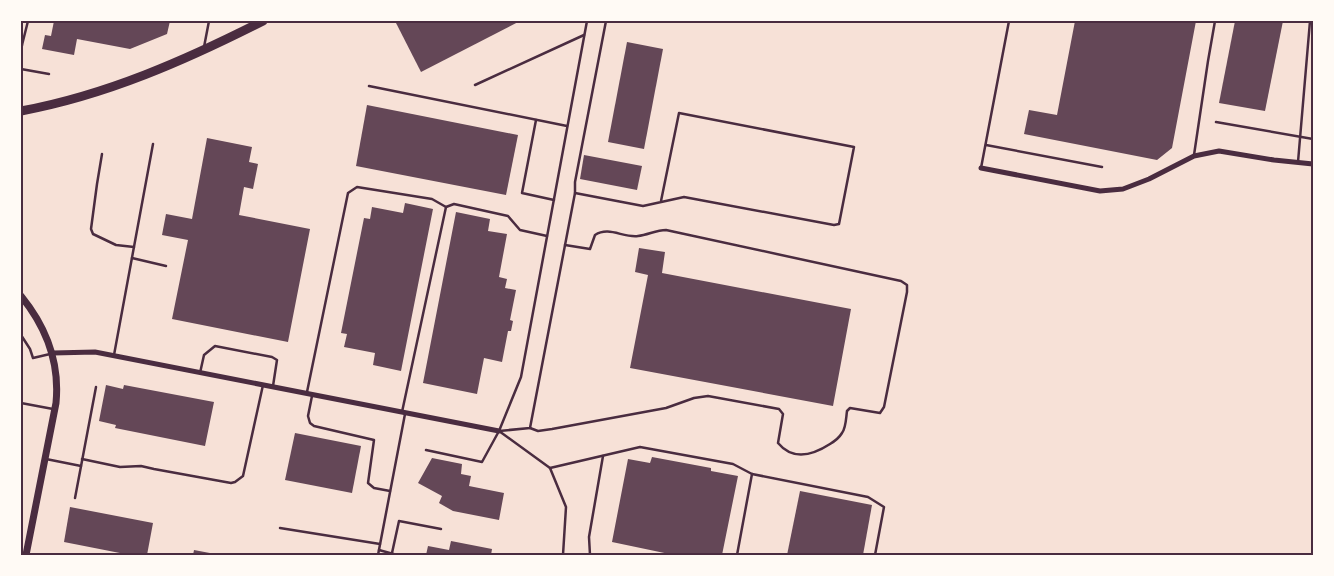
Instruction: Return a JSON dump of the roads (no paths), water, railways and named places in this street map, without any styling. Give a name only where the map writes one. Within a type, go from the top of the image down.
[{"type":"highway","points":[[21,111],[69,100],[124,84],[203,51],[263,21]]},
{"type":"street","points":[[982,168],[1100,190],[1123,189],[1149,179],[1194,156],[1219,151],[1313,164]]},
{"type":"street","points":[[21,296],[41,324],[52,353],[57,388],[45,459],[25,538],[26,555]]},
{"type":"street","points":[[52,353],[95,352],[114,355],[499,431]]},
{"type":"lane","points":[[21,51],[28,21]]},
{"type":"lane","points":[[203,51],[209,21]]},
{"type":"lane","points":[[426,450],[482,462],[499,431],[521,378],[587,21]]},
{"type":"lane","points":[[530,428],[606,21]]},
{"type":"lane","points":[[982,168],[1010,21]]},
{"type":"lane","points":[[1194,156],[1215,21]]},
{"type":"lane","points":[[1298,162],[1298,137],[1310,21]]},
{"type":"lane","points":[[475,86],[584,35]]},
{"type":"lane","points":[[21,69],[49,74]]},
{"type":"lane","points":[[369,86],[567,126]]},
{"type":"lane","points":[[575,193],[642,206],[684,196],[834,225],[839,224],[854,147],[679,112],[661,201]]},
{"type":"lane","points":[[536,120],[522,193],[554,200]]},
{"type":"lane","points":[[1216,122],[1313,139]]},
{"type":"lane","points":[[114,355],[153,144]]},
{"type":"lane","points":[[986,144],[1102,167]]},
{"type":"lane","points":[[102,154],[96,184],[91,229],[93,234],[116,245],[134,247]]},
{"type":"lane","points":[[390,491],[374,488],[368,483],[374,440],[314,426],[310,423],[308,416],[310,394],[348,193],[357,187],[432,199],[446,207]]},
{"type":"lane","points":[[446,207],[454,204],[508,216],[520,230],[547,236]]},
{"type":"lane","points":[[378,555],[404,412],[446,207]]},
{"type":"lane","points":[[499,431],[530,428],[538,431],[552,429],[666,408],[694,398],[708,396],[779,409],[783,414],[778,443],[786,451],[803,454],[815,453],[836,440],[843,432],[850,408],[880,413],[884,407],[907,292],[907,285],[901,281],[666,230],[654,231],[637,237],[604,230],[594,235],[590,249],[565,245]]},
{"type":"lane","points":[[132,258],[166,266]]},
{"type":"lane","points":[[21,335],[30,349],[33,358],[52,353]]},
{"type":"lane","points":[[200,372],[204,355],[215,346],[272,357],[277,360],[273,387]]},
{"type":"lane","points":[[82,459],[120,467],[141,466],[231,483],[235,482],[243,476],[263,385]]},
{"type":"lane","points":[[75,498],[96,387]]},
{"type":"lane","points":[[21,403],[54,409]]},
{"type":"lane","points":[[499,431],[550,468],[566,507],[564,555]]},
{"type":"lane","points":[[550,468],[640,447],[733,464],[752,474],[868,497],[884,507],[875,555]]},
{"type":"lane","points":[[590,555],[589,537],[603,456]]},
{"type":"lane","points":[[45,459],[81,466]]},
{"type":"lane","points":[[737,555],[752,474]]},
{"type":"lane","points":[[392,553],[399,521],[441,529]]},
{"type":"lane","points":[[280,528],[380,544]]},
{"type":"lane","points":[[379,550],[397,555]]}]
